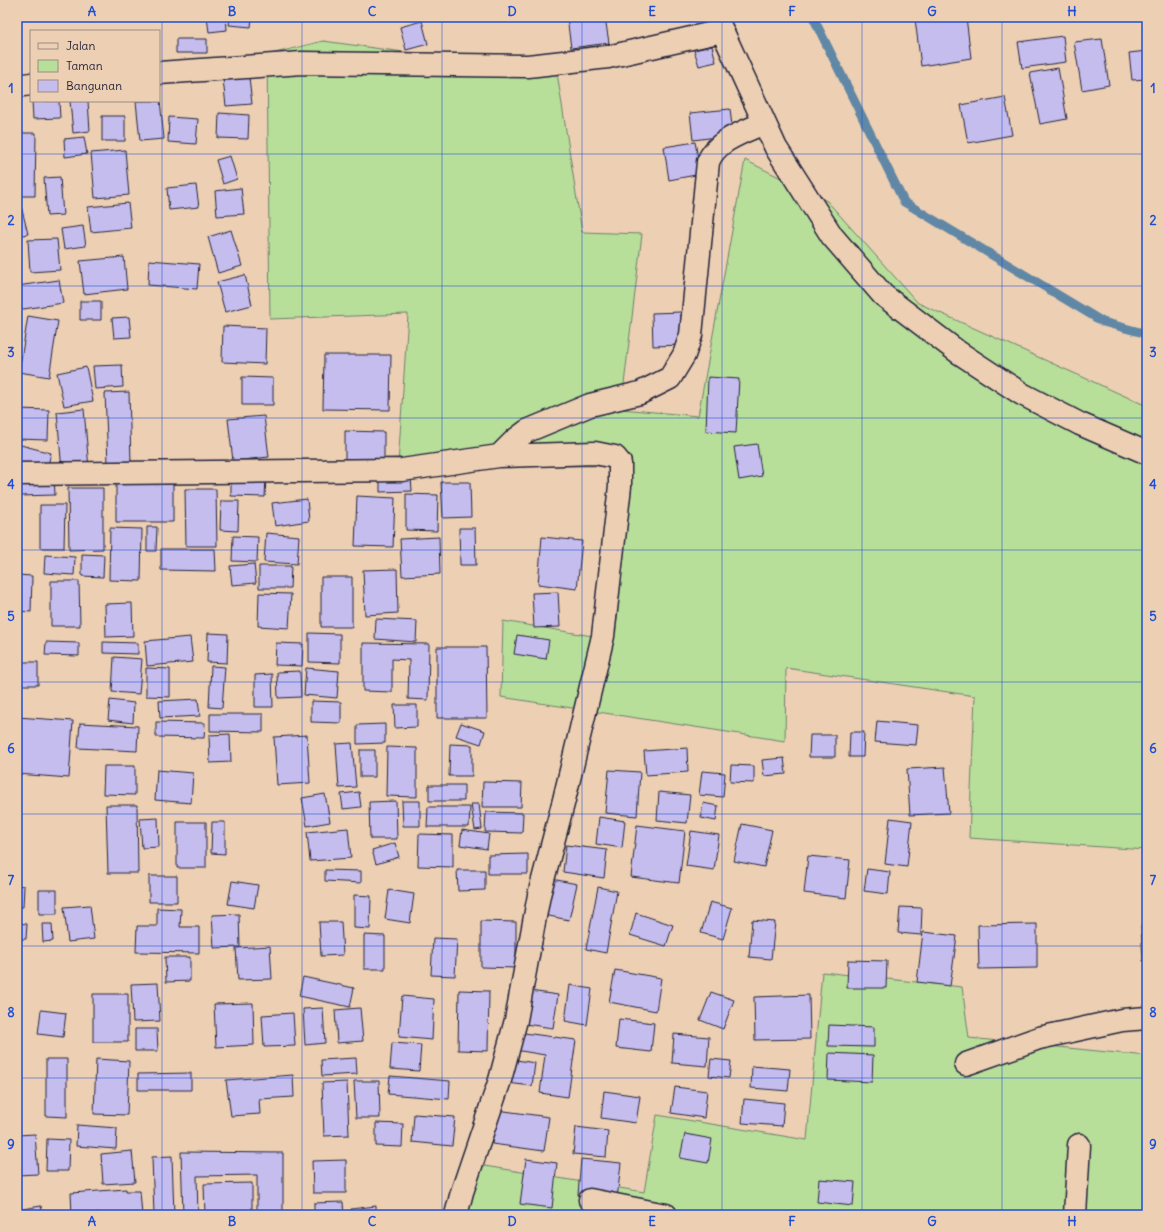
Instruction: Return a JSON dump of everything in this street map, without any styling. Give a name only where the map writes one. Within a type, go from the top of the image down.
[{"type":"street","points":[[160,73],[302,63],[528,66],[608,57],[719,24],[776,148],[832,236],[883,295],[958,352],[1022,394],[1080,424],[1147,453]]},
{"type":"street","points":[[17,86],[30,84]]},
{"type":"street","points":[[499,456],[514,440],[527,431],[590,405],[640,393],[670,378],[684,355],[690,335],[708,162],[713,151],[720,145],[764,123]]},
{"type":"street","points":[[17,474],[402,470],[499,456],[595,453],[615,457],[620,463],[620,486],[603,636],[564,800],[539,895],[516,1020],[500,1080],[462,1192],[456,1215]]},
{"type":"street","points":[[966,1064],[1038,1038],[1122,1020],[1147,1018]]},
{"type":"street","points":[[1075,1215],[1078,1146]]},
{"type":"street","points":[[590,1200],[666,1215]]},
{"type":"green space","points":[[323,41],[557,73],[582,232],[642,234],[621,409],[698,416],[745,160],[827,201],[918,303],[1147,406],[1147,850],[969,838],[975,696],[786,668],[785,741],[501,697],[503,621],[598,637],[612,466],[398,465],[408,314],[270,319],[267,55]]},
{"type":"green space","points":[[822,972],[962,987],[969,1038],[1147,1056],[1147,1215],[452,1215],[466,1163],[644,1192],[657,1115],[807,1140]]},
{"type":"building","points":[[45,17],[75,17],[75,18]]},
{"type":"building","points":[[207,17],[226,17],[227,30],[209,32]]},
{"type":"building","points":[[230,17],[252,17],[251,27],[229,25]]},
{"type":"building","points":[[557,17],[557,19],[530,18]]},
{"type":"building","points":[[567,17],[605,17],[609,43],[571,48]]},
{"type":"building","points":[[929,17],[966,17],[971,58],[921,66],[915,19]]},
{"type":"building","points":[[422,21],[428,44],[406,50],[400,27]]},
{"type":"building","points":[[1063,36],[1066,62],[1022,68],[1018,42]]},
{"type":"building","points":[[176,39],[207,39],[207,53],[176,53]]},
{"type":"building","points":[[1102,39],[1109,85],[1082,90],[1074,42]]},
{"type":"building","points":[[712,46],[716,62],[699,66],[694,50]]},
{"type":"building","points":[[1147,51],[1147,79],[1132,80],[1129,53]]},
{"type":"building","points":[[248,68],[252,104],[226,106],[222,70]]},
{"type":"building","points":[[1058,68],[1067,119],[1040,124],[1030,73]]},
{"type":"building","points":[[1005,97],[1012,135],[968,143],[961,105]]},
{"type":"building","points":[[160,100],[164,139],[140,141],[136,102],[160,102]]},
{"type":"building","points":[[32,102],[59,102],[60,118],[33,119]]},
{"type":"building","points":[[70,102],[88,102],[90,131],[73,133]]},
{"type":"building","points":[[730,109],[733,135],[693,140],[690,113]]},
{"type":"building","points":[[219,113],[249,115],[248,139],[218,138]]},
{"type":"building","points":[[102,116],[125,116],[125,141],[102,141]]},
{"type":"building","points":[[169,117],[198,119],[196,144],[168,142]]},
{"type":"building","points":[[17,133],[36,133],[35,196],[17,196]]},
{"type":"building","points":[[84,137],[87,154],[65,157],[64,139]]},
{"type":"building","points":[[695,142],[701,174],[669,180],[664,147]]},
{"type":"building","points":[[125,150],[129,195],[95,198],[91,153]]},
{"type":"building","points":[[230,156],[237,179],[223,184],[216,160]]},
{"type":"building","points":[[60,177],[63,215],[47,216],[44,178]]},
{"type":"building","points":[[196,185],[199,207],[169,210],[167,188]]},
{"type":"building","points":[[241,188],[244,214],[217,216],[215,191]]},
{"type":"building","points":[[128,203],[131,228],[91,232],[88,207]]},
{"type":"building","points":[[21,206],[28,234],[17,236],[17,208]]},
{"type":"building","points":[[83,226],[86,246],[64,249],[61,229]]},
{"type":"building","points":[[231,230],[242,266],[218,273],[208,237]]},
{"type":"building","points":[[57,239],[60,270],[30,272],[28,240]]},
{"type":"building","points":[[124,257],[127,289],[84,294],[80,261]]},
{"type":"building","points":[[149,260],[199,264],[197,289],[148,285]]},
{"type":"building","points":[[245,275],[252,305],[225,312],[217,282]]},
{"type":"building","points":[[59,280],[63,303],[17,310],[17,286]]},
{"type":"building","points":[[80,301],[101,301],[101,320],[80,320]]},
{"type":"building","points":[[681,312],[682,345],[653,346],[652,313]]},
{"type":"building","points":[[28,316],[58,321],[49,377],[19,372]]},
{"type":"building","points":[[129,317],[131,337],[114,338],[112,318]]},
{"type":"building","points":[[223,326],[266,328],[265,364],[222,362]]},
{"type":"building","points":[[324,355],[391,355],[390,410],[323,409]]},
{"type":"building","points":[[122,365],[123,387],[95,389],[93,366]]},
{"type":"building","points":[[86,367],[93,401],[64,406],[57,373]]},
{"type":"building","points":[[242,377],[273,378],[273,405],[242,405]]},
{"type":"building","points":[[708,377],[739,379],[736,433],[706,431]]},
{"type":"building","points":[[129,392],[131,462],[108,463],[105,393]]},
{"type":"building","points":[[17,409],[49,410],[48,440],[17,439]]},
{"type":"building","points":[[84,409],[89,469],[62,471],[57,412]]},
{"type":"building","points":[[264,416],[269,457],[233,461],[228,419]]},
{"type":"building","points":[[345,431],[384,432],[384,460],[345,459]]},
{"type":"building","points":[[17,444],[51,453],[47,469],[17,461]]},
{"type":"building","points":[[757,444],[762,476],[739,480],[734,447]]},
{"type":"building","points":[[231,476],[266,477],[265,497],[231,496]]},
{"type":"building","points":[[411,476],[412,491],[380,492],[380,477]]},
{"type":"building","points":[[54,477],[55,495],[20,496],[19,478]]},
{"type":"building","points":[[116,478],[173,479],[173,522],[116,522]]},
{"type":"building","points":[[441,482],[470,482],[471,517],[443,518]]},
{"type":"building","points":[[68,488],[103,488],[103,549],[69,550]]},
{"type":"building","points":[[185,489],[216,489],[217,546],[186,546]]},
{"type":"building","points":[[406,494],[438,495],[437,531],[406,530]]},
{"type":"building","points":[[357,496],[395,498],[393,547],[355,546]]},
{"type":"building","points":[[307,499],[309,521],[275,526],[272,503]]},
{"type":"building","points":[[221,501],[239,501],[238,531],[220,530]]},
{"type":"building","points":[[40,505],[65,505],[64,548],[40,548]]},
{"type":"building","points":[[147,527],[157,527],[156,551],[147,551]]},
{"type":"building","points":[[110,528],[142,529],[141,581],[109,580]]},
{"type":"building","points":[[459,528],[475,528],[476,565],[460,565]]},
{"type":"building","points":[[266,533],[299,536],[297,564],[264,562]]},
{"type":"building","points":[[233,536],[258,537],[257,562],[232,561]]},
{"type":"building","points":[[439,537],[440,574],[402,576],[400,539]]},
{"type":"building","points":[[542,537],[582,541],[577,589],[538,584]]},
{"type":"building","points":[[161,549],[215,549],[216,571],[161,570]]},
{"type":"building","points":[[82,554],[104,555],[103,577],[82,576]]},
{"type":"building","points":[[45,555],[75,557],[74,575],[44,573]]},
{"type":"building","points":[[254,564],[256,583],[232,585],[230,566]]},
{"type":"building","points":[[259,566],[291,566],[290,588],[259,588]]},
{"type":"building","points":[[397,569],[398,613],[365,615],[363,570]]},
{"type":"building","points":[[17,575],[32,576],[31,612],[17,611]]},
{"type":"building","points":[[321,577],[352,577],[352,627],[321,627]]},
{"type":"building","points":[[51,581],[79,581],[80,626],[51,626]]},
{"type":"building","points":[[558,592],[560,627],[534,628],[532,593]]},
{"type":"building","points":[[259,593],[291,594],[289,628],[258,626]]},
{"type":"building","points":[[132,603],[133,636],[106,637],[105,604]]},
{"type":"building","points":[[376,619],[417,621],[416,642],[375,639]]},
{"type":"building","points":[[208,633],[228,634],[227,663],[207,662]]},
{"type":"building","points":[[309,633],[340,634],[340,663],[309,662]]},
{"type":"building","points":[[517,635],[549,640],[546,659],[514,654]]},
{"type":"building","points":[[190,637],[193,662],[147,666],[145,641]]},
{"type":"building","points":[[46,642],[79,643],[79,656],[45,655]]},
{"type":"building","points":[[103,642],[138,643],[138,654],[103,653]]},
{"type":"building","points":[[276,643],[303,644],[302,666],[275,665]]},
{"type":"building","points":[[363,643],[429,644],[428,700],[408,699],[409,660],[392,659],[392,692],[363,691]]},
{"type":"building","points":[[437,647],[486,647],[487,718],[437,718]]},
{"type":"building","points":[[114,657],[142,659],[139,694],[112,692]]},
{"type":"building","points":[[17,662],[38,662],[38,685],[17,685]]},
{"type":"building","points":[[211,666],[225,667],[222,708],[209,707]]},
{"type":"building","points":[[146,668],[170,669],[170,697],[146,696]]},
{"type":"building","points":[[306,668],[339,671],[337,698],[304,695]]},
{"type":"building","points":[[300,671],[301,697],[278,698],[277,672]]},
{"type":"building","points":[[272,674],[273,707],[255,707],[255,675]]},
{"type":"building","points":[[198,699],[200,716],[160,718],[159,701]]},
{"type":"building","points":[[110,700],[134,703],[133,723],[108,720]]},
{"type":"building","points":[[311,701],[341,702],[341,723],[311,722]]},
{"type":"building","points":[[394,705],[417,705],[417,727],[395,728]]},
{"type":"building","points":[[210,714],[263,714],[263,732],[210,731]]},
{"type":"building","points":[[17,717],[73,721],[69,778],[17,774]]},
{"type":"building","points":[[877,721],[918,725],[916,745],[875,742]]},
{"type":"building","points":[[156,722],[205,723],[204,738],[156,737]]},
{"type":"building","points":[[80,723],[138,726],[137,751],[78,748]]},
{"type":"building","points":[[461,723],[485,731],[481,744],[456,736]]},
{"type":"building","points":[[385,724],[385,743],[357,744],[357,725]]},
{"type":"building","points":[[850,732],[864,732],[863,757],[849,757]]},
{"type":"building","points":[[230,734],[231,762],[210,763],[209,735]]},
{"type":"building","points":[[307,735],[310,783],[277,785],[274,737]]},
{"type":"building","points":[[810,735],[835,735],[835,757],[809,757]]},
{"type":"building","points":[[352,743],[356,787],[339,788],[336,744]]},
{"type":"building","points":[[450,744],[472,745],[472,776],[449,776]]},
{"type":"building","points":[[387,747],[417,748],[417,797],[386,796]]},
{"type":"building","points":[[687,748],[688,772],[646,775],[644,751]]},
{"type":"building","points":[[360,750],[375,750],[375,777],[360,777]]},
{"type":"building","points":[[784,758],[786,774],[764,776],[762,760]]},
{"type":"building","points":[[731,765],[754,766],[754,783],[730,782]]},
{"type":"building","points":[[104,766],[135,766],[135,795],[103,794]]},
{"type":"building","points":[[945,767],[949,813],[910,815],[907,769]]},
{"type":"building","points":[[157,770],[193,773],[191,803],[155,800]]},
{"type":"building","points":[[609,770],[640,772],[637,816],[605,813]]},
{"type":"building","points":[[702,771],[725,773],[723,797],[699,795]]},
{"type":"building","points":[[483,782],[522,783],[521,807],[482,807]]},
{"type":"building","points":[[429,785],[464,785],[464,801],[429,801]]},
{"type":"building","points":[[359,792],[361,807],[343,809],[341,794]]},
{"type":"building","points":[[659,792],[690,795],[687,823],[657,820]]},
{"type":"building","points":[[325,794],[330,822],[307,826],[302,798]]},
{"type":"building","points":[[396,801],[397,839],[370,839],[369,802]]},
{"type":"building","points":[[402,801],[420,801],[420,826],[403,826]]},
{"type":"building","points":[[703,803],[718,806],[716,821],[701,818]]},
{"type":"building","points":[[471,804],[479,804],[482,829],[475,830]]},
{"type":"building","points":[[106,805],[137,805],[138,873],[108,873]]},
{"type":"building","points":[[428,807],[470,807],[469,827],[427,827]]},
{"type":"building","points":[[486,812],[523,813],[522,833],[485,832]]},
{"type":"building","points":[[599,817],[625,821],[622,848],[596,844]]},
{"type":"building","points":[[158,818],[159,847],[142,848],[140,819]]},
{"type":"building","points":[[890,818],[912,821],[907,867],[885,864]]},
{"type":"building","points":[[177,822],[206,822],[206,868],[177,868]]},
{"type":"building","points":[[212,822],[225,822],[225,854],[211,853]]},
{"type":"building","points":[[742,824],[772,830],[764,867],[734,861]]},
{"type":"building","points":[[637,825],[685,831],[679,883],[631,877]]},
{"type":"building","points":[[348,828],[351,858],[310,861],[307,832]]},
{"type":"building","points":[[462,830],[489,834],[487,849],[460,845]]},
{"type":"building","points":[[691,831],[719,835],[714,870],[686,866]]},
{"type":"building","points":[[419,834],[453,835],[453,867],[418,866]]},
{"type":"building","points":[[395,843],[399,857],[376,864],[372,850]]},
{"type":"building","points":[[566,845],[607,850],[604,878],[563,872]]},
{"type":"building","points":[[528,854],[528,874],[488,874],[488,855]]},
{"type":"building","points":[[808,856],[850,860],[846,898],[804,893]]},
{"type":"building","points":[[867,869],[890,872],[888,894],[864,891]]},
{"type":"building","points":[[325,870],[361,871],[361,883],[325,881]]},
{"type":"building","points":[[457,870],[485,870],[485,890],[458,891]]},
{"type":"building","points":[[149,876],[177,876],[177,902],[149,902]]},
{"type":"building","points":[[547,878],[577,884],[569,920],[539,914]]},
{"type":"building","points":[[232,881],[258,885],[254,908],[228,904]]},
{"type":"building","points":[[17,885],[24,886],[23,907],[17,907]]},
{"type":"building","points":[[598,887],[617,891],[606,953],[586,949]]},
{"type":"building","points":[[39,890],[57,890],[57,914],[39,914]]},
{"type":"building","points":[[389,890],[414,894],[410,923],[385,919]]},
{"type":"building","points":[[354,895],[371,896],[370,929],[354,928]]},
{"type":"building","points":[[710,902],[732,908],[723,939],[701,933]]},
{"type":"building","points":[[90,905],[94,939],[68,942],[64,907]]},
{"type":"building","points":[[900,907],[922,908],[921,935],[898,933]]},
{"type":"building","points":[[157,908],[181,909],[180,927],[199,927],[199,953],[136,952],[137,926],[157,926]]},
{"type":"building","points":[[636,913],[673,925],[666,946],[630,935]]},
{"type":"building","points":[[239,914],[240,947],[214,948],[212,915]]},
{"type":"building","points":[[752,920],[775,922],[771,959],[749,957]]},
{"type":"building","points":[[481,921],[516,922],[516,968],[481,967]]},
{"type":"building","points":[[319,922],[341,922],[343,955],[321,956]]},
{"type":"building","points":[[17,923],[27,924],[26,939],[17,939]]},
{"type":"building","points":[[42,924],[52,924],[53,941],[43,942]]},
{"type":"building","points":[[1037,924],[1037,968],[979,969],[978,925]]},
{"type":"building","points":[[1141,926],[1147,926],[1147,961],[1143,961]]},
{"type":"building","points":[[923,932],[957,936],[950,986],[917,982]]},
{"type":"building","points":[[364,935],[385,936],[385,969],[364,969]]},
{"type":"building","points":[[433,938],[457,939],[455,976],[431,975]]},
{"type":"building","points":[[270,946],[272,979],[238,980],[236,948]]},
{"type":"building","points":[[165,957],[190,957],[190,981],[166,982]]},
{"type":"building","points":[[848,960],[887,961],[886,988],[847,988]]},
{"type":"building","points":[[615,970],[661,978],[656,1011],[609,1002]]},
{"type":"building","points":[[303,977],[354,988],[350,1007],[299,996]]},
{"type":"building","points":[[158,983],[160,1021],[133,1022],[131,984]]},
{"type":"building","points":[[570,985],[592,989],[587,1025],[565,1021]]},
{"type":"building","points":[[459,990],[489,991],[488,1051],[458,1050]]},
{"type":"building","points":[[530,991],[558,995],[553,1028],[525,1024]]},
{"type":"building","points":[[711,992],[734,1000],[723,1029],[700,1020]]},
{"type":"building","points":[[93,994],[128,994],[128,1042],[93,1042]]},
{"type":"building","points":[[809,995],[810,1039],[755,1040],[754,997]]},
{"type":"building","points":[[402,996],[434,999],[432,1040],[399,1037]]},
{"type":"building","points":[[253,1003],[254,1045],[216,1047],[214,1004]]},
{"type":"building","points":[[323,1008],[325,1043],[305,1045],[303,1009]]},
{"type":"building","points":[[360,1008],[363,1041],[337,1043],[335,1010]]},
{"type":"building","points":[[41,1010],[66,1013],[63,1037],[38,1034]]},
{"type":"building","points":[[293,1013],[295,1046],[264,1047],[262,1015]]},
{"type":"building","points":[[619,1019],[654,1023],[651,1052],[616,1048]]},
{"type":"building","points":[[829,1025],[874,1027],[874,1047],[828,1046]]},
{"type":"building","points":[[135,1029],[157,1029],[158,1051],[135,1051]]},
{"type":"building","points":[[517,1032],[576,1040],[568,1097],[540,1093],[545,1055],[515,1050]]},
{"type":"building","points":[[674,1034],[709,1037],[707,1066],[672,1063]]},
{"type":"building","points":[[392,1043],[421,1045],[419,1071],[390,1069]]},
{"type":"building","points":[[829,1053],[873,1055],[872,1082],[828,1080]]},
{"type":"building","points":[[356,1058],[357,1074],[322,1076],[321,1060]]},
{"type":"building","points":[[46,1059],[67,1059],[67,1117],[46,1116]]},
{"type":"building","points":[[96,1059],[129,1061],[127,1115],[94,1114]]},
{"type":"building","points":[[510,1059],[535,1063],[532,1086],[507,1083]]},
{"type":"building","points":[[711,1059],[731,1061],[729,1078],[709,1076]]},
{"type":"building","points":[[752,1066],[790,1069],[788,1091],[751,1088]]},
{"type":"building","points":[[191,1073],[191,1090],[138,1090],[138,1074]]},
{"type":"building","points":[[293,1075],[294,1097],[259,1099],[260,1114],[231,1116],[226,1080]]},
{"type":"building","points":[[390,1076],[450,1081],[449,1099],[388,1094]]},
{"type":"building","points":[[354,1081],[379,1081],[380,1118],[356,1118]]},
{"type":"building","points":[[347,1082],[349,1135],[324,1136],[322,1083]]},
{"type":"building","points":[[675,1087],[707,1091],[704,1118],[671,1113]]},
{"type":"building","points":[[604,1091],[640,1096],[636,1123],[601,1118]]},
{"type":"building","points":[[744,1099],[784,1103],[782,1126],[742,1123]]},
{"type":"building","points":[[497,1110],[549,1117],[544,1151],[492,1144]]},
{"type":"building","points":[[414,1114],[455,1117],[452,1146],[412,1142]]},
{"type":"building","points":[[376,1123],[403,1124],[402,1147],[376,1146]]},
{"type":"building","points":[[77,1125],[117,1128],[116,1149],[76,1146]]},
{"type":"building","points":[[576,1127],[608,1131],[606,1157],[573,1154]]},
{"type":"building","points":[[35,1134],[38,1174],[17,1175],[17,1135]]},
{"type":"building","points":[[685,1134],[712,1139],[708,1163],[680,1158]]},
{"type":"building","points":[[47,1139],[69,1140],[68,1171],[46,1171]]},
{"type":"building","points":[[132,1151],[135,1182],[103,1184],[101,1154]]},
{"type":"building","points":[[181,1152],[283,1153],[283,1215],[257,1215],[257,1175],[197,1176],[198,1215],[183,1215]]},
{"type":"building","points":[[172,1156],[174,1215],[154,1215],[152,1157]]},
{"type":"building","points":[[526,1159],[557,1163],[552,1208],[520,1204]]},
{"type":"building","points":[[581,1159],[621,1163],[617,1199],[578,1195]]},
{"type":"building","points":[[346,1160],[346,1193],[313,1193],[312,1161]]},
{"type":"building","points":[[819,1179],[855,1182],[853,1206],[817,1202]]},
{"type":"building","points":[[252,1183],[252,1215],[205,1215],[204,1184]]},
{"type":"building","points":[[126,1189],[126,1191],[140,1191],[142,1215],[115,1215],[114,1213],[72,1215],[71,1193]]},
{"type":"building","points":[[343,1202],[344,1215],[314,1215],[314,1203]]},
{"type":"building","points":[[41,1206],[43,1215],[17,1215],[17,1210]]},
{"type":"building","points":[[376,1206],[376,1215],[352,1215],[351,1209]]},
{"type":"waterway","points":[[813,17],[904,202],[1103,322],[1147,334]]}]
